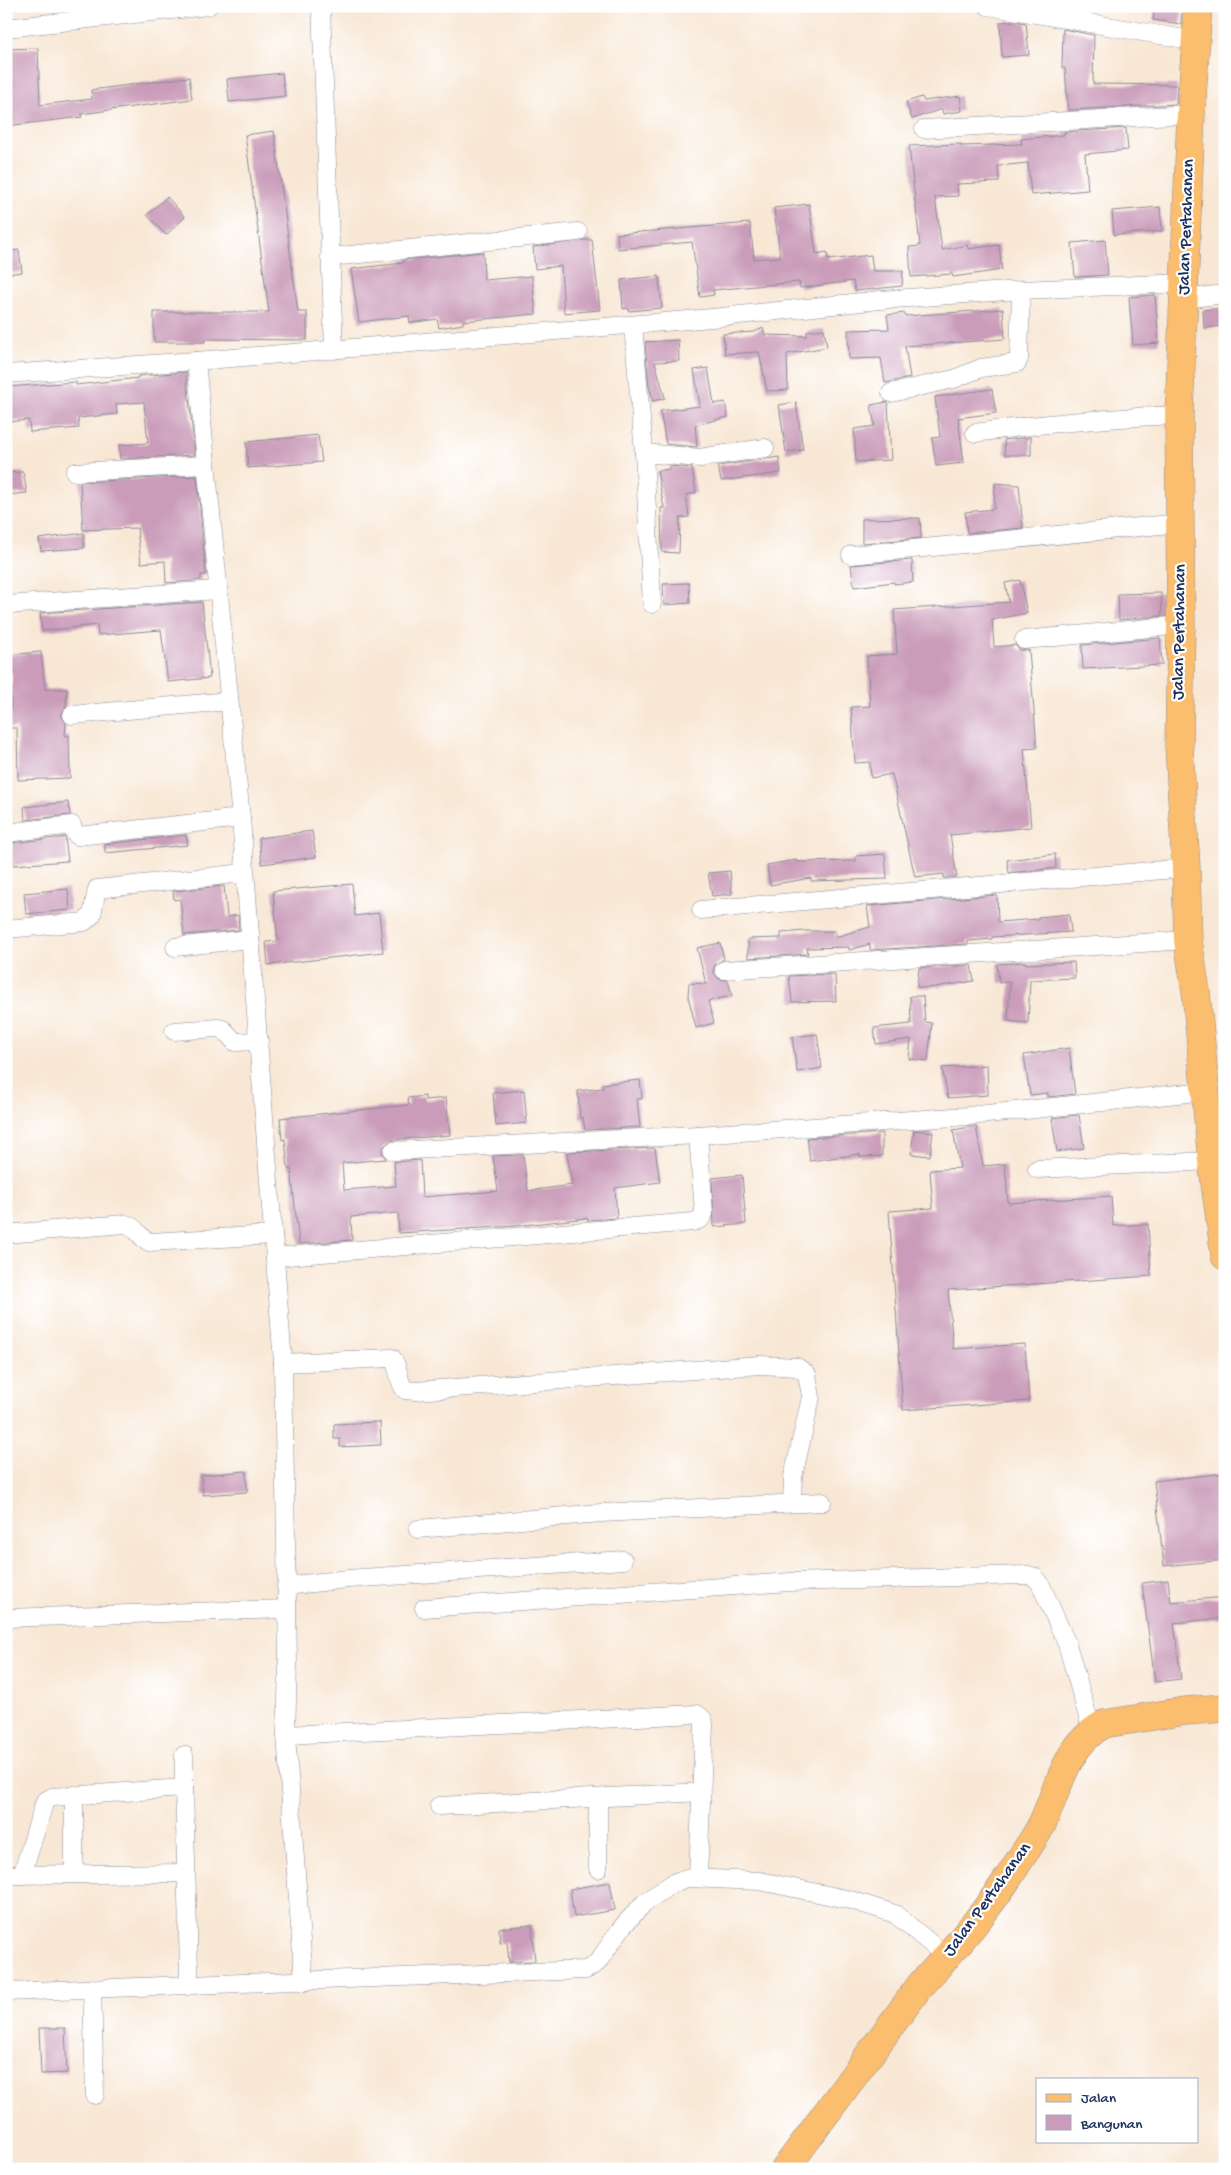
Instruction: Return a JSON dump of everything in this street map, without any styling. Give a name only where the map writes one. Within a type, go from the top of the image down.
[{"type":"main road","name":"Jalan Pertahanan","points":[[1198,6],[1191,114],[1179,415],[1181,523],[1179,746],[1188,940],[1206,1091],[1212,1161],[1225,1256]]},
{"type":"main road","name":"Jalan Pertahanan","points":[[786,2169],[922,1983],[947,1957],[1018,1864],[1042,1824],[1069,1759],[1079,1743],[1092,1731],[1104,1724],[1185,1711],[1225,1708]]},
{"type":"street","points":[[6,28],[208,6]]},
{"type":"street","points":[[321,6],[334,350]]},
{"type":"street","points":[[988,6],[1196,41]]},
{"type":"street","points":[[924,129],[1191,114]]},
{"type":"street","points":[[330,256],[578,232]]},
{"type":"street","points":[[891,393],[954,380],[981,368],[1017,363],[1019,359],[1021,290]]},
{"type":"street","points":[[6,374],[334,350],[633,325],[880,300],[1021,290],[1184,291],[1225,294]]},
{"type":"street","points":[[633,325],[644,453],[652,604]]},
{"type":"street","points":[[196,361],[217,590],[241,818],[283,1363],[288,1663],[286,1735],[304,1982]]},
{"type":"street","points":[[975,433],[1076,420],[1179,415]]},
{"type":"street","points":[[644,453],[700,458],[765,448]]},
{"type":"street","points":[[74,472],[205,465]]},
{"type":"street","points":[[851,555],[1181,523]]},
{"type":"street","points":[[6,605],[217,590]]},
{"type":"street","points":[[1024,640],[1181,625]]},
{"type":"street","points":[[72,714],[229,701]]},
{"type":"street","points":[[6,832],[72,825],[75,834],[78,836],[241,818]]},
{"type":"street","points":[[701,910],[1186,868]]},
{"type":"street","points":[[6,929],[84,922],[92,915],[97,889],[244,873]]},
{"type":"street","points":[[175,947],[250,939]]},
{"type":"street","points":[[724,970],[1188,940]]},
{"type":"street","points":[[174,1031],[218,1028],[224,1029],[234,1042],[258,1041]]},
{"type":"street","points":[[393,1151],[698,1135],[968,1116],[1206,1091]]},
{"type":"street","points":[[275,1257],[693,1222],[701,1219],[704,1213],[698,1135]]},
{"type":"street","points":[[1037,1169],[1212,1161]]},
{"type":"street","points":[[6,1234],[125,1224],[134,1227],[145,1241],[149,1242],[273,1235]]},
{"type":"street","points":[[283,1363],[392,1358],[395,1361],[400,1384],[405,1390],[415,1391],[760,1365],[797,1368],[807,1374],[811,1397],[794,1477],[792,1503]]},
{"type":"street","points":[[418,1529],[602,1513],[822,1502]]},
{"type":"street","points":[[286,1586],[348,1579],[623,1560]]},
{"type":"street","points":[[424,1608],[790,1582],[1028,1575],[1036,1577],[1040,1583],[1067,1644],[1092,1731]]},
{"type":"street","points":[[6,1618],[286,1609]]},
{"type":"street","points":[[286,1735],[694,1713],[700,1716],[704,1724],[698,1878]]},
{"type":"street","points":[[184,1756],[188,1986]]},
{"type":"street","points":[[184,1788],[55,1796],[45,1801],[14,1875],[186,1873]]},
{"type":"street","points":[[439,1806],[702,1792]]},
{"type":"street","points":[[74,1795],[74,1874]]},
{"type":"street","points":[[598,1798],[598,1869]]},
{"type":"street","points":[[6,1992],[304,1982],[589,1969],[597,1963],[628,1919],[644,1902],[673,1883],[687,1878],[760,1881],[851,1900],[895,1914],[947,1957]]},
{"type":"street","points":[[92,1988],[95,2095]]},
{"type":"building","points":[[1155,6],[1182,6],[1181,24],[1153,20]]},
{"type":"building","points":[[1014,21],[1026,23],[1029,55],[1002,57],[1000,22]]},
{"type":"building","points":[[1063,29],[1094,35],[1093,84],[1177,85],[1176,104],[1068,110],[1065,68],[1062,68]]},
{"type":"building","points":[[38,48],[40,105],[92,99],[91,90],[189,77],[192,99],[81,114],[82,117],[6,126],[6,49]]},
{"type":"building","points":[[282,73],[285,96],[229,102],[227,79]]},
{"type":"building","points":[[960,96],[962,111],[943,114],[942,109],[912,119],[906,102],[922,97],[924,101]]},
{"type":"building","points":[[1126,128],[1128,150],[1085,154],[1088,190],[1031,195],[1028,163],[998,166],[999,182],[957,184],[958,196],[935,197],[942,250],[967,245],[968,249],[999,245],[1002,270],[953,277],[952,274],[911,277],[909,247],[920,246],[909,146],[1022,144],[1021,139],[1064,135],[1064,132]]},
{"type":"building","points":[[274,131],[298,312],[307,312],[307,340],[205,339],[205,342],[154,342],[154,312],[269,312],[245,135]]},
{"type":"building","points":[[167,197],[185,217],[166,235],[147,215]]},
{"type":"building","points":[[809,204],[816,254],[827,252],[828,260],[871,255],[873,271],[903,271],[902,286],[855,291],[853,281],[800,288],[799,282],[713,290],[714,295],[700,297],[692,242],[618,249],[617,234],[750,223],[754,259],[780,257],[774,208]]},
{"type":"building","points":[[1160,207],[1162,231],[1114,235],[1112,211]]},
{"type":"building","points":[[592,240],[600,310],[564,313],[561,266],[535,269],[533,247]]},
{"type":"building","points":[[1105,240],[1108,275],[1075,277],[1072,243]]},
{"type":"building","points":[[19,250],[22,272],[6,274],[6,252]]},
{"type":"building","points":[[483,252],[484,280],[532,276],[536,314],[463,321],[463,324],[439,328],[437,319],[410,323],[409,316],[359,322],[351,269],[403,263],[403,260]]},
{"type":"building","points":[[659,276],[662,308],[629,311],[628,308],[623,309],[621,280]]},
{"type":"building","points":[[1155,295],[1159,343],[1133,345],[1129,297]]},
{"type":"building","points":[[1225,308],[1225,326],[1204,328],[1203,310]]},
{"type":"building","points":[[1003,309],[1005,339],[905,346],[910,378],[885,383],[881,358],[849,359],[848,330],[889,329],[887,315],[905,313],[905,316]]},
{"type":"building","points":[[763,328],[765,335],[807,336],[807,331],[824,329],[827,347],[787,354],[788,390],[767,391],[759,352],[725,354],[723,334],[754,332]]},
{"type":"building","points":[[678,340],[679,361],[655,362],[665,398],[653,401],[649,386],[645,342]]},
{"type":"building","points":[[708,368],[714,404],[725,402],[728,417],[695,425],[697,447],[666,444],[660,411],[700,406],[694,370]]},
{"type":"building","points":[[186,372],[195,455],[120,459],[119,445],[148,443],[144,402],[116,404],[117,414],[78,418],[79,428],[30,432],[29,420],[6,422],[6,387],[76,382],[76,385],[138,378],[138,376]]},
{"type":"building","points":[[992,389],[996,413],[958,418],[964,463],[936,466],[932,438],[940,437],[935,397]]},
{"type":"building","points":[[796,402],[803,450],[786,452],[779,405]]},
{"type":"building","points":[[887,402],[891,460],[856,462],[854,429],[875,426],[871,405]]},
{"type":"building","points":[[318,435],[322,462],[248,468],[246,442]]},
{"type":"building","points":[[1031,437],[1031,455],[1005,455],[1004,440]]},
{"type":"building","points":[[779,457],[781,473],[721,481],[718,466]]},
{"type":"building","points":[[669,466],[692,468],[696,493],[686,495],[689,517],[680,518],[679,553],[662,552],[661,508],[664,508],[657,471],[670,469]]},
{"type":"building","points":[[23,472],[27,493],[6,495],[6,473]]},
{"type":"building","points":[[197,476],[206,575],[201,575],[201,580],[166,583],[165,561],[141,563],[137,528],[83,530],[80,482]]},
{"type":"building","points":[[995,483],[1019,485],[1023,528],[967,533],[965,512],[994,509]]},
{"type":"building","points":[[920,518],[921,538],[862,543],[862,519]]},
{"type":"building","points":[[84,533],[84,548],[41,551],[39,539]]},
{"type":"building","points":[[912,560],[913,582],[894,584],[894,582],[854,587],[851,565]]},
{"type":"building","points":[[1020,580],[1027,613],[992,620],[994,647],[1015,645],[1020,650],[1029,650],[1037,748],[1024,749],[1031,827],[950,835],[957,877],[944,878],[944,874],[915,877],[892,774],[871,778],[870,762],[855,763],[851,707],[870,706],[867,656],[897,654],[894,610],[1009,602],[1005,583]]},
{"type":"building","points":[[689,583],[690,603],[664,605],[663,584]]},
{"type":"building","points":[[1161,593],[1162,615],[1119,620],[1118,594]]},
{"type":"building","points":[[202,602],[210,678],[168,682],[161,630],[98,635],[97,625],[42,631],[40,613]]},
{"type":"building","points":[[1160,638],[1162,665],[1083,669],[1082,645]]},
{"type":"building","points":[[41,652],[45,689],[67,689],[66,706],[61,715],[66,723],[65,736],[69,735],[70,778],[18,780],[17,728],[10,728],[12,673],[6,673],[6,655]]},
{"type":"building","points":[[68,802],[70,815],[25,820],[24,807]]},
{"type":"building","points":[[312,831],[316,857],[262,864],[259,838]]},
{"type":"building","points":[[186,835],[188,845],[105,853],[105,844]]},
{"type":"building","points":[[65,837],[68,861],[13,865],[11,843]]},
{"type":"building","points":[[885,854],[887,879],[811,881],[811,878],[770,885],[767,865],[796,860],[796,862],[856,861],[856,856]]},
{"type":"building","points":[[1055,854],[1056,868],[1009,873],[1007,860]]},
{"type":"building","points":[[730,871],[732,894],[712,896],[708,873]]},
{"type":"building","points":[[352,884],[355,916],[379,913],[383,952],[268,965],[266,942],[278,941],[273,891]]},
{"type":"building","points":[[224,886],[227,917],[238,915],[239,930],[184,935],[180,899],[174,900],[173,891]]},
{"type":"building","points":[[68,889],[70,910],[26,914],[24,893]]},
{"type":"building","points":[[997,895],[998,922],[1069,914],[1071,932],[992,937],[992,939],[968,941],[968,944],[870,950],[870,944],[849,950],[849,947],[807,948],[808,954],[748,958],[748,939],[781,938],[781,933],[805,931],[835,931],[835,937],[870,927],[867,906]]},
{"type":"building","points":[[720,943],[724,959],[715,965],[713,971],[719,979],[728,980],[732,996],[708,1001],[714,1023],[696,1028],[688,996],[689,983],[706,984],[697,948]]},
{"type":"building","points":[[1026,962],[1026,964],[1074,962],[1075,978],[1030,980],[1028,1023],[1008,1021],[1010,982],[999,983],[997,964]]},
{"type":"building","points":[[971,965],[974,981],[928,988],[917,987],[919,968]]},
{"type":"building","points":[[835,974],[836,1001],[792,1002],[789,976]]},
{"type":"building","points":[[910,996],[923,996],[925,1022],[932,1023],[928,1061],[909,1059],[911,1039],[876,1044],[874,1028],[911,1024]]},
{"type":"building","points":[[817,1034],[822,1068],[797,1072],[792,1037]]},
{"type":"building","points":[[1069,1048],[1075,1094],[1048,1097],[1048,1093],[1030,1095],[1024,1055]]},
{"type":"building","points":[[987,1065],[988,1095],[948,1098],[942,1068]]},
{"type":"building","points":[[640,1080],[642,1099],[637,1099],[640,1127],[585,1130],[583,1118],[580,1118],[578,1091],[603,1088],[602,1084]]},
{"type":"building","points":[[524,1090],[527,1123],[496,1126],[493,1093]]},
{"type":"building","points":[[425,1096],[425,1100],[446,1098],[450,1135],[392,1140],[383,1147],[382,1152],[386,1159],[342,1163],[344,1190],[396,1186],[394,1162],[420,1160],[422,1197],[498,1191],[493,1156],[523,1155],[528,1191],[572,1185],[567,1152],[655,1148],[660,1182],[615,1188],[617,1218],[587,1220],[587,1218],[515,1226],[399,1233],[398,1213],[351,1217],[352,1240],[299,1244],[291,1169],[288,1169],[285,1139],[282,1140],[280,1118],[409,1105],[408,1098]]},
{"type":"building","points":[[1079,1115],[1084,1148],[1057,1152],[1052,1118]]},
{"type":"building","points":[[976,1126],[983,1166],[1005,1164],[1008,1203],[1111,1196],[1113,1226],[1148,1224],[1151,1276],[948,1290],[953,1349],[1025,1344],[1029,1401],[903,1410],[889,1211],[933,1208],[930,1170],[960,1168],[953,1130]]},
{"type":"building","points":[[914,1130],[933,1132],[930,1156],[911,1154]]},
{"type":"building","points":[[882,1133],[882,1156],[860,1157],[860,1154],[810,1161],[807,1138]]},
{"type":"building","points":[[742,1175],[746,1224],[714,1227],[712,1178]]},
{"type":"building","points":[[380,1422],[381,1445],[340,1447],[340,1439],[334,1439],[334,1424]]},
{"type":"building","points":[[246,1471],[247,1492],[203,1495],[201,1475]]},
{"type":"building","points":[[1225,1473],[1225,1560],[1164,1566],[1154,1481]]},
{"type":"building","points":[[1168,1580],[1171,1602],[1225,1597],[1225,1618],[1174,1623],[1181,1679],[1155,1682],[1142,1583]]},
{"type":"building","points":[[610,1882],[615,1910],[574,1917],[570,1889]]},
{"type":"building","points":[[532,1925],[535,1961],[509,1962],[507,1942],[500,1943],[499,1928]]},
{"type":"building","points":[[39,2028],[65,2028],[67,2073],[41,2074]]}]
